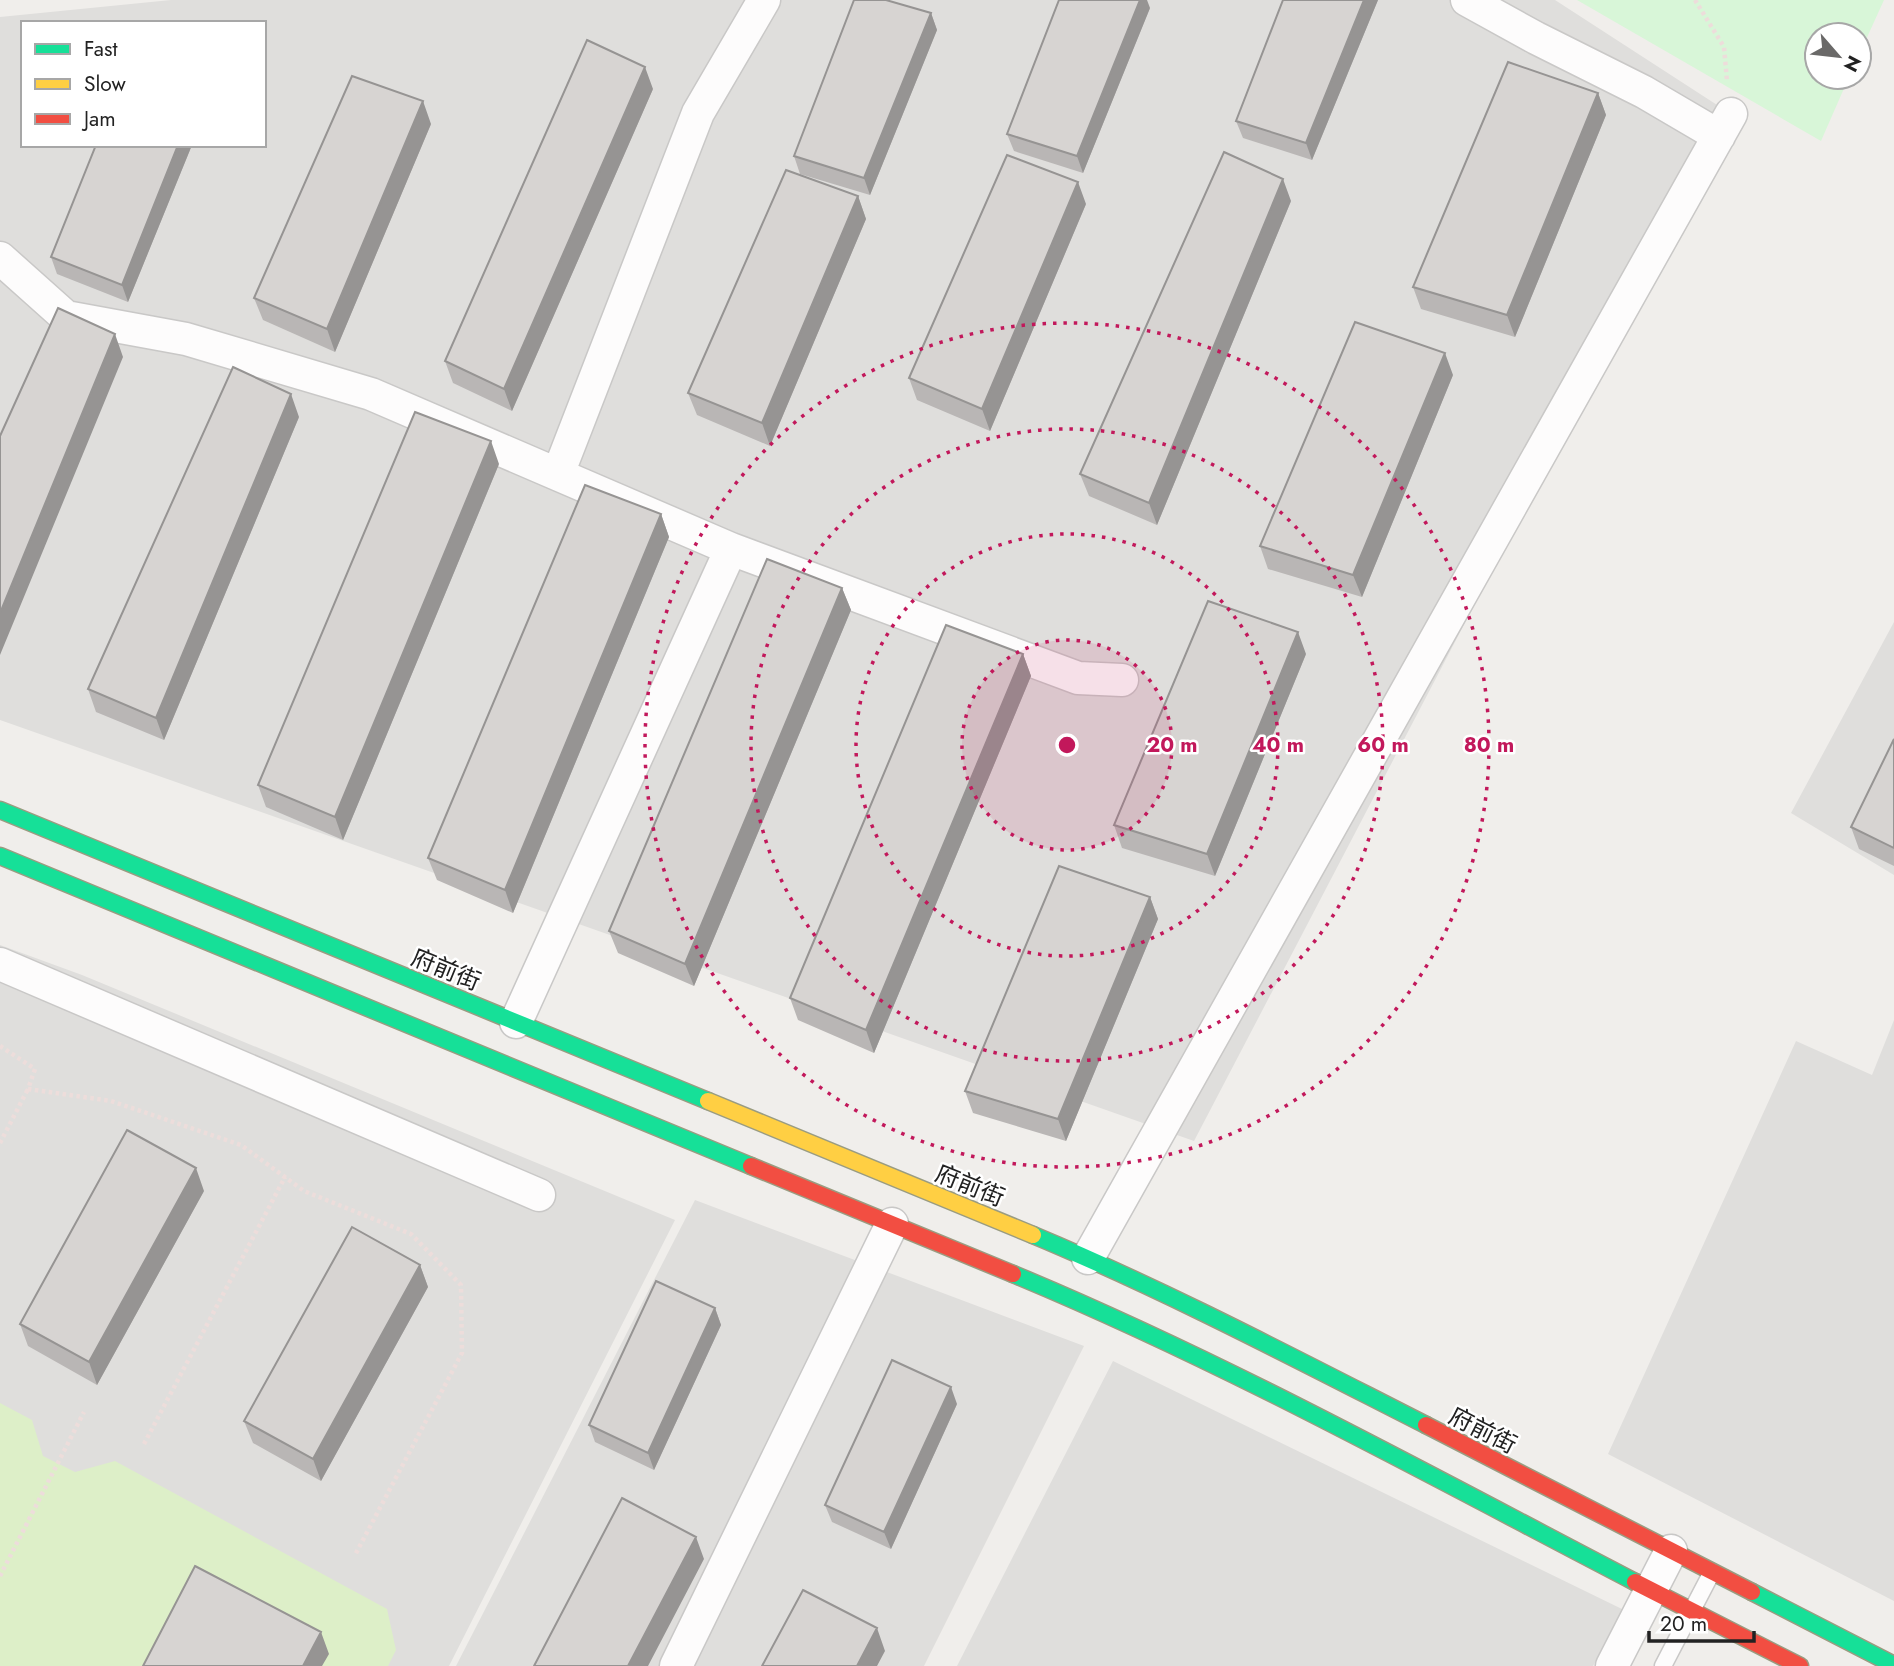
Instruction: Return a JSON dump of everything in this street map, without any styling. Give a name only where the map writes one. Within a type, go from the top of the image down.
[{"type":"street","points":[[558,474],[698,113],[764,0]]},
{"type":"street","points":[[1088,1258],[1725,125],[1644,92],[1535,38],[1467,0]]},
{"type":"street","points":[[0,258],[66,317],[186,339],[370,394],[731,549],[1078,678],[1122,680]]},
{"type":"street","points":[[516,1022],[731,549]]},
{"type":"street","name":"府前街","points":[[0,810],[1088,1258],[1245,1333],[1894,1665]]},
{"type":"street","points":[[0,856],[1063,1295],[1225,1371],[1801,1666]]},
{"type":"street","points":[[0,964],[539,1195]]},
{"type":"street","points":[[676,1666],[892,1224]]},
{"type":"street","points":[[1612,1666],[1671,1551]]},
{"type":"lane","points":[[1663,1666],[1712,1572]]},
{"type":"path","points":[[1695,0],[1724,47],[1725,125]]},
{"type":"path","points":[[0,1046],[35,1069],[28,1089],[0,1143]]},
{"type":"path","points":[[28,1089],[111,1101],[241,1145],[304,1191],[411,1234],[460,1285],[462,1353],[355,1555]]},
{"type":"path","points":[[144,1444],[285,1177]]},
{"type":"path","points":[[0,1576],[84,1412]]},
{"type":"shaded area","points":[[171,0],[1555,0],[1731,114],[1194,1141],[0,720],[0,17]]},
{"type":"shaded area","points":[[1894,622],[1894,875],[1791,813]]},
{"type":"shaded area","points":[[0,945],[82,975],[675,1220],[449,1666],[0,1666]]},
{"type":"shaded area","points":[[1894,1020],[1894,1601],[1608,1454],[1796,1041],[1872,1075]]},
{"type":"shaded area","points":[[695,1200],[1084,1346],[924,1666],[456,1666]]},
{"type":"shaded area","points":[[1113,1361],[1624,1610],[1593,1666],[957,1666]]},
{"type":"green space","points":[[1577,0],[1884,0],[1873,24],[1873,21],[1803,21],[1803,91],[1843,91],[1821,141]]},
{"type":"green space","points":[[0,1403],[32,1420],[43,1456],[75,1472],[115,1461],[387,1609],[396,1650],[388,1666],[0,1666]]},
{"type":"building","points":[[854,0],[886,0],[931,13],[864,178],[794,156]]},
{"type":"building","points":[[1059,0],[1140,0],[1077,156],[1007,134]]},
{"type":"building","points":[[1283,0],[1364,0],[1306,143],[1236,121]]},
{"type":"building","points":[[587,40],[645,67],[504,389],[445,361]]},
{"type":"building","points":[[1508,62],[1598,93],[1507,315],[1413,287]]},
{"type":"building","points":[[352,76],[423,101],[327,329],[254,298]]},
{"type":"building","points":[[95,147],[177,147],[122,285],[51,257]]},
{"type":"building","points":[[1224,152],[1283,179],[1149,503],[1080,474]]},
{"type":"building","points":[[1007,155],[1078,182],[982,409],[909,378]]},
{"type":"building","points":[[786,170],[858,196],[762,423],[688,393]]},
{"type":"building","points":[[58,308],[115,334],[0,613],[0,436]]},
{"type":"building","points":[[1355,322],[1445,353],[1353,575],[1260,546]]},
{"type":"building","points":[[233,367],[291,394],[156,718],[88,689]]},
{"type":"building","points":[[415,412],[491,441],[335,817],[258,785]]},
{"type":"building","points":[[585,485],[661,514],[505,890],[428,858]]},
{"type":"building","points":[[767,559],[842,588],[685,964],[609,931]]},
{"type":"building","points":[[1208,601],[1298,632],[1207,854],[1114,825]]},
{"type":"building","points":[[946,625],[1023,654],[866,1030],[790,998]]},
{"type":"building","points":[[1894,739],[1894,848],[1851,827]]},
{"type":"building","points":[[1059,866],[1150,897],[1058,1119],[965,1091]]},
{"type":"building","points":[[127,1130],[196,1168],[89,1362],[20,1324]]},
{"type":"building","points":[[352,1227],[420,1265],[313,1459],[244,1421]]},
{"type":"building","points":[[656,1281],[715,1308],[648,1453],[589,1425]]},
{"type":"building","points":[[892,1360],[951,1387],[884,1532],[825,1505]]},
{"type":"building","points":[[622,1498],[696,1537],[628,1666],[534,1666]]},
{"type":"building","points":[[195,1566],[321,1632],[303,1666],[143,1666]]},
{"type":"building","points":[[803,1590],[877,1628],[857,1666],[762,1666]]},
{"type":"traffic: fast","points":[[0,810],[708,1101]]},
{"type":"traffic: fast","points":[[0,856],[751,1166]]},
{"type":"traffic: fast","points":[[1033,1235],[1182,1302],[1426,1425]]},
{"type":"traffic: fast","points":[[1013,1274],[1249,1382],[1635,1582]]},
{"type":"traffic: fast","points":[[1752,1592],[1894,1665]]},
{"type":"traffic: slow","points":[[708,1101],[1033,1235]]},
{"type":"traffic: jam","points":[[751,1166],[1013,1274]]},
{"type":"traffic: jam","points":[[1426,1425],[1752,1592]]},
{"type":"traffic: jam","points":[[1635,1582],[1800,1666]]}]
